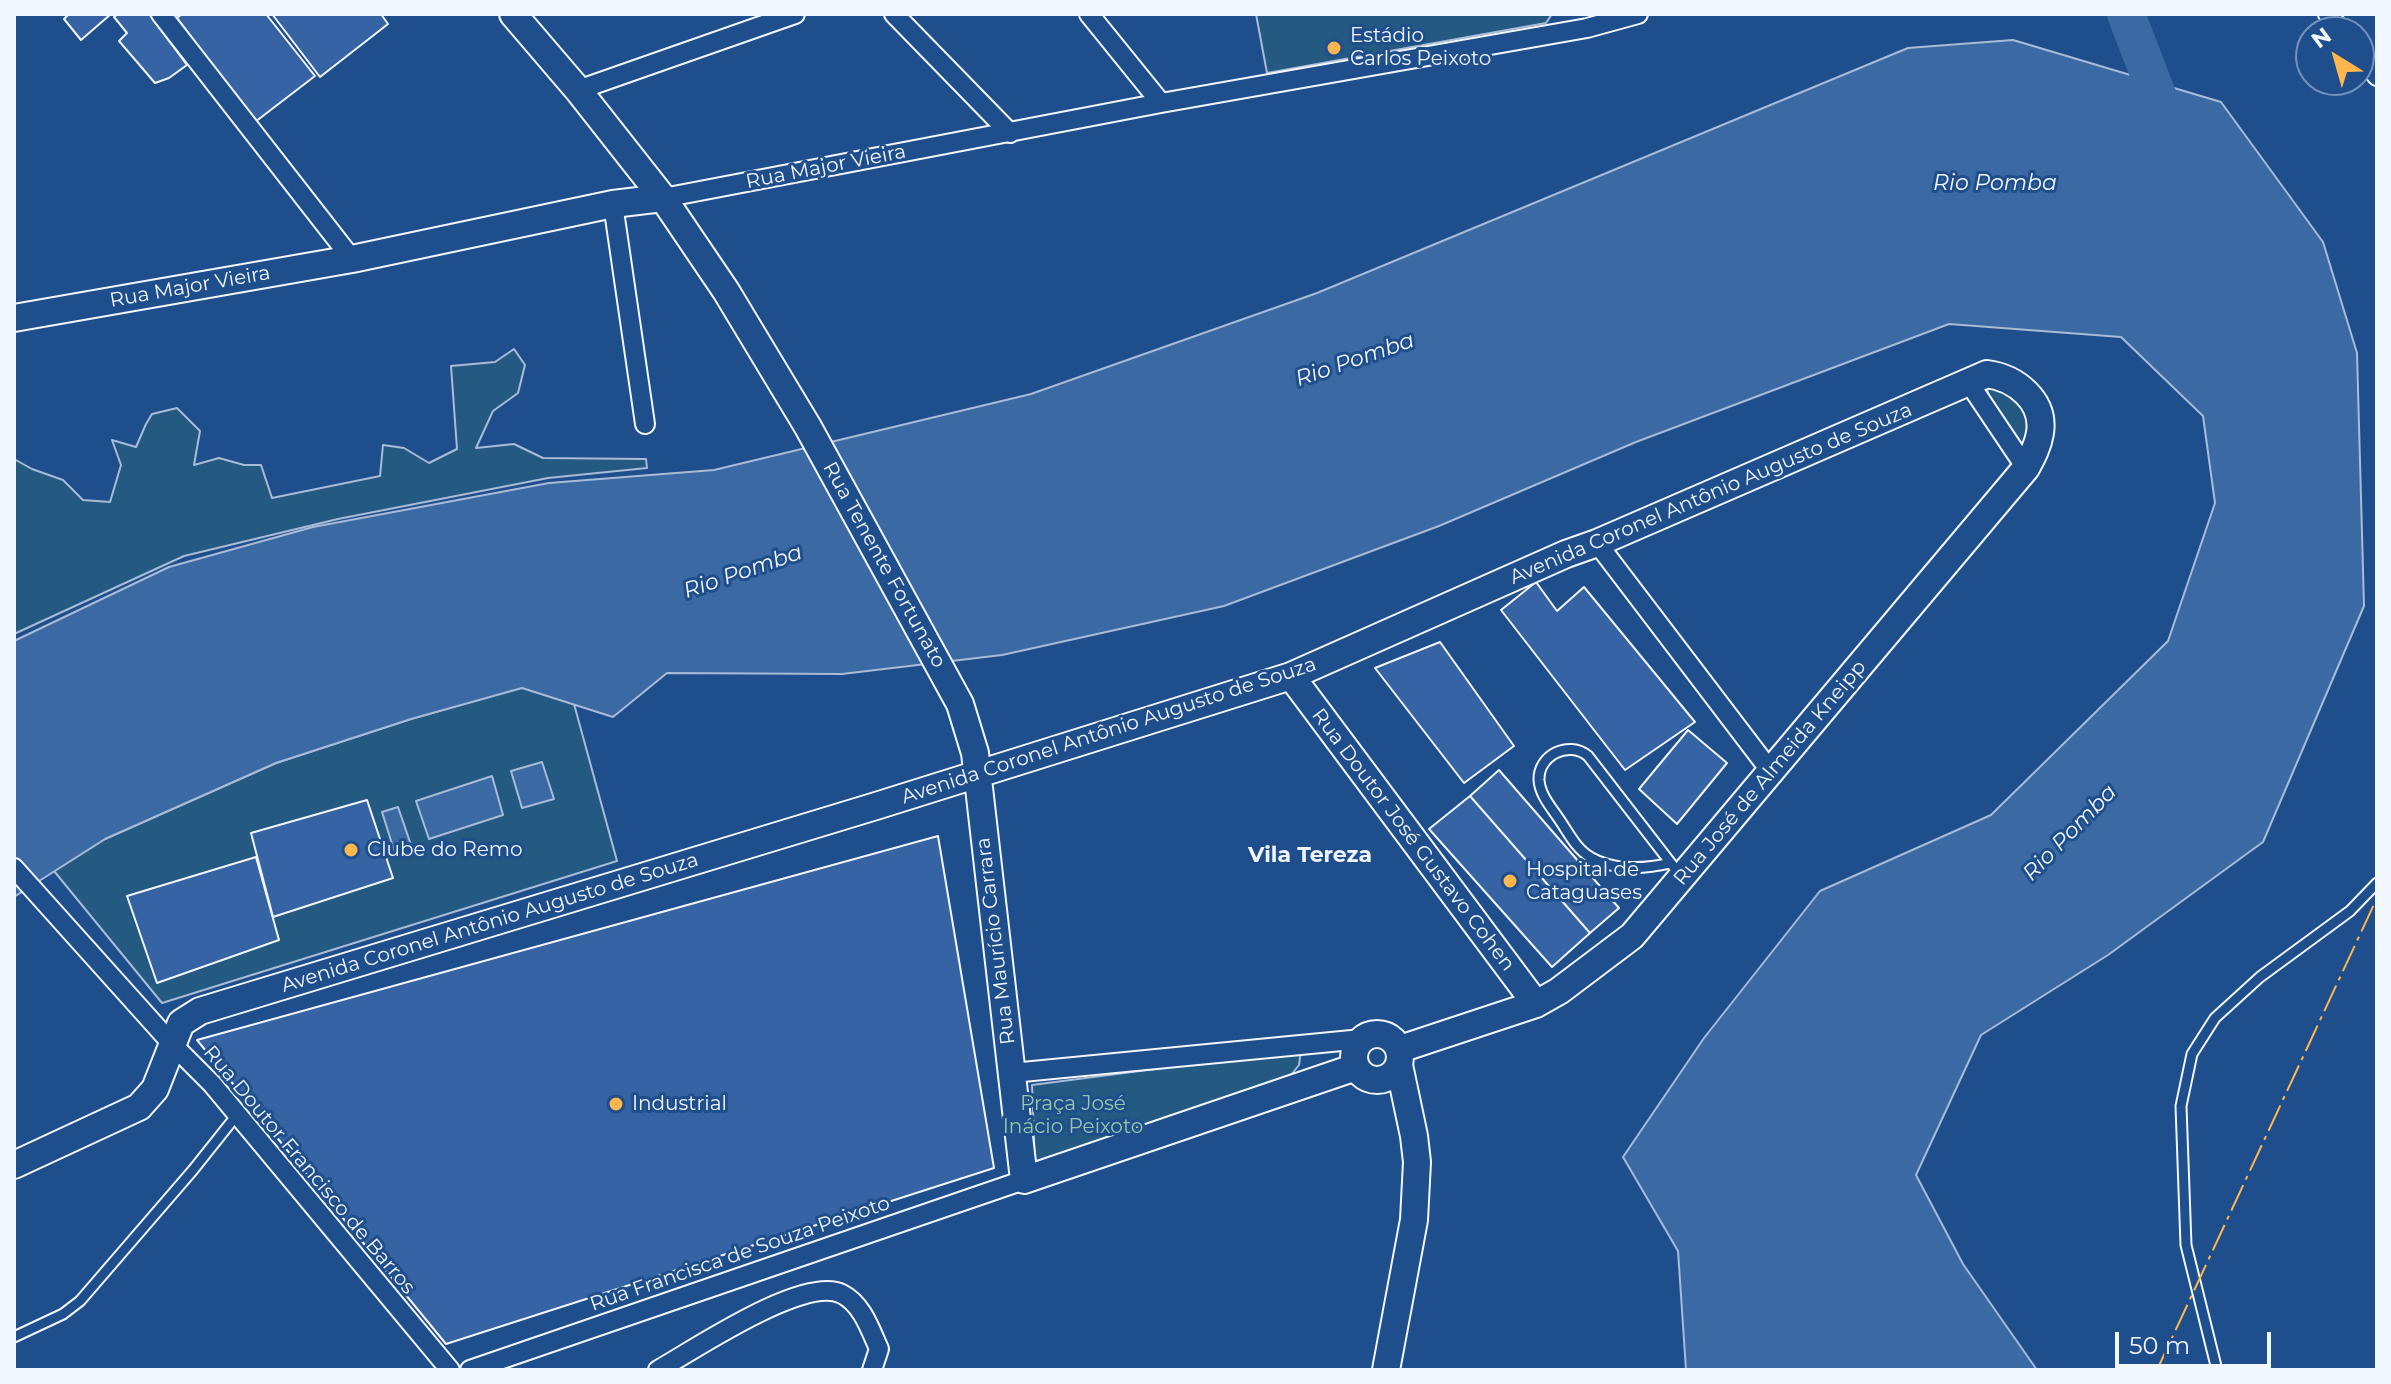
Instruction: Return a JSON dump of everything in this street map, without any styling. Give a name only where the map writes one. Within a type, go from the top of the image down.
[{"type":"street","points":[[161,14],[352,259]]},
{"type":"street","points":[[513,14],[663,198]]},
{"type":"street","points":[[578,90],[795,14]]},
{"type":"street","points":[[894,14],[1010,133]]},
{"type":"street","points":[[1089,14],[1161,103]]},
{"type":"street","name":"Rua Major Vieira","points":[[14,318],[352,259],[613,204],[663,198],[1638,14]]},
{"type":"street","name":"Rua Tenente Fortunato","points":[[663,198],[726,291],[808,427],[960,704]]},
{"type":"street","points":[[613,204],[645,424]]},
{"type":"street","name":"Avenida Coronel Antônio Augusto de Souza","points":[[14,1165],[139,1107],[155,1089],[181,1023],[200,1011],[977,775],[1291,676],[1566,554],[1987,374],[2011,380],[2029,395]]},
{"type":"street","points":[[1969,383],[2026,468]]},
{"type":"street","name":"Rua José de Almeida Kneipp","points":[[1399,1057],[1536,1004],[1559,991],[1632,936],[1676,870],[1772,773],[2026,468],[2040,431],[2039,415],[2029,395]]},
{"type":"street","points":[[1597,543],[1772,773]]},
{"type":"street","name":"Rua Doutor José Gustavo Cohen","points":[[1291,676],[1536,1004]]},
{"type":"street","name":"Rua Maurício Carrara","points":[[960,704],[975,753],[1024,1180]]},
{"type":"street","name":"Rua Doutor Francisco de Barros","points":[[14,868],[172,1044],[212,1084],[450,1370]]},
{"type":"street","points":[[1012,1073],[1362,1039],[1376,1033],[1384,1034],[1396,1043],[1417,1162],[1414,1220],[1386,1370]]},
{"type":"street","points":[[1362,1039],[1354,1052],[1364,1073],[1407,1110]]},
{"type":"street","points":[[1024,1180],[1364,1073],[1382,1079],[1389,1077],[1399,1057]]},
{"type":"street","name":"Rua Francisca de Souza Peixoto","points":[[470,1370],[1024,1180]]},
{"type":"street","points":[[658,1370],[775,1304],[819,1291],[841,1293],[865,1317],[879,1349],[872,1370]]},
{"type":"lane","points":[[1561,749],[1580,749],[1588,756],[1676,870],[1621,866],[1589,857],[1576,844],[1541,791],[1539,776],[1551,755],[1561,749]]},
{"type":"lane","points":[[2217,1370],[2186,1245],[2181,1106],[2192,1054],[2215,1018],[2260,977],[2350,911],[2377,883]]},
{"type":"lane","points":[[14,1337],[63,1314],[80,1301],[236,1116]]},
{"type":"green space","name":"Estádio Carlos Peixoto","points":[[1256,14],[1552,14],[1546,23],[1267,73]]},
{"type":"green space","points":[[514,349],[525,365],[518,393],[493,411],[476,448],[514,444],[543,458],[646,459],[647,468],[548,478],[338,519],[184,556],[14,634],[14,459],[63,480],[83,500],[110,502],[121,465],[112,440],[136,447],[152,414],[177,408],[200,431],[194,465],[219,458],[244,465],[261,465],[272,498],[380,476],[383,445],[404,448],[429,463],[457,449],[451,366],[495,362]]},
{"type":"green space","points":[[2014,386],[2037,431],[2024,458],[1992,407],[1987,389]]},
{"type":"green space","name":"Clube do Remo","points":[[523,687],[574,704],[617,861],[162,1003],[54,871],[105,839],[276,763]]},
{"type":"green space","name":"Praça José Inácio Peixoto","points":[[1301,1050],[1299,1065],[1287,1080],[1035,1166],[1032,1085]]},
{"type":"water","name":"Rio Pomba","points":[[2013,40],[2221,102],[2323,242],[2357,353],[2364,606],[2263,842],[2108,955],[1981,1035],[1916,1175],[1963,1264],[2037,1370],[1686,1370],[1678,1251],[1623,1157],[1704,1038],[1820,891],[1991,815],[2168,641],[2215,503],[2203,416],[2121,337],[1949,324],[1636,442],[1439,526],[1224,606],[1002,655],[842,674],[667,673],[613,717],[522,688],[411,719],[276,763],[105,839],[14,897],[14,641],[169,567],[313,527],[549,483],[714,470],[1031,394],[1317,293],[1908,48]]},
{"type":"water","points":[[542,762],[554,799],[522,808],[511,771]]},
{"type":"water","points":[[492,776],[503,815],[429,839],[416,801]]},
{"type":"water","points":[[398,807],[411,845],[394,850],[382,812]]},
{"type":"building","points":[[69,14],[111,14],[81,40],[64,19]]},
{"type":"building","points":[[118,14],[149,14],[187,65],[169,78],[155,83],[119,41],[127,33],[114,17]]},
{"type":"building","points":[[182,14],[266,14],[315,76],[255,122],[177,18]]},
{"type":"building","points":[[272,14],[381,14],[388,24],[320,77]]},
{"type":"building","points":[[1536,582],[1557,611],[1584,587],[1695,722],[1625,770],[1501,610]]},
{"type":"building","points":[[1440,642],[1514,746],[1464,783],[1375,668]]},
{"type":"building","points":[[1688,730],[1727,763],[1677,824],[1639,789]]},
{"type":"building","points":[[1499,770],[1619,908],[1590,933],[1470,796]]},
{"type":"building","name":"Hospital de Cataguases","points":[[1470,796],[1590,933],[1552,967],[1429,829]]},
{"type":"building","points":[[367,800],[393,878],[273,917],[251,833]]},
{"type":"building","name":"Industrial","points":[[938,836],[994,1168],[446,1344],[197,1040]]},
{"type":"building","points":[[256,857],[279,940],[157,983],[127,896]]},
{"type":"waterway","points":[[2126,14],[2171,131]]},
{"type":"power","points":[[2157,1370],[2377,898]]},
{"type":"place","name":"Estádio Carlos Peixoto","points":[[1334,48]]},
{"type":"place","name":"Clube do Remo","points":[[351,850]]},
{"type":"place","name":"Hospital de Cataguases","points":[[1510,881]]},
{"type":"place","name":"Industrial","points":[[616,1104]]},
{"type":"district","name":"Vila Tereza","points":[[1310,856]]}]
